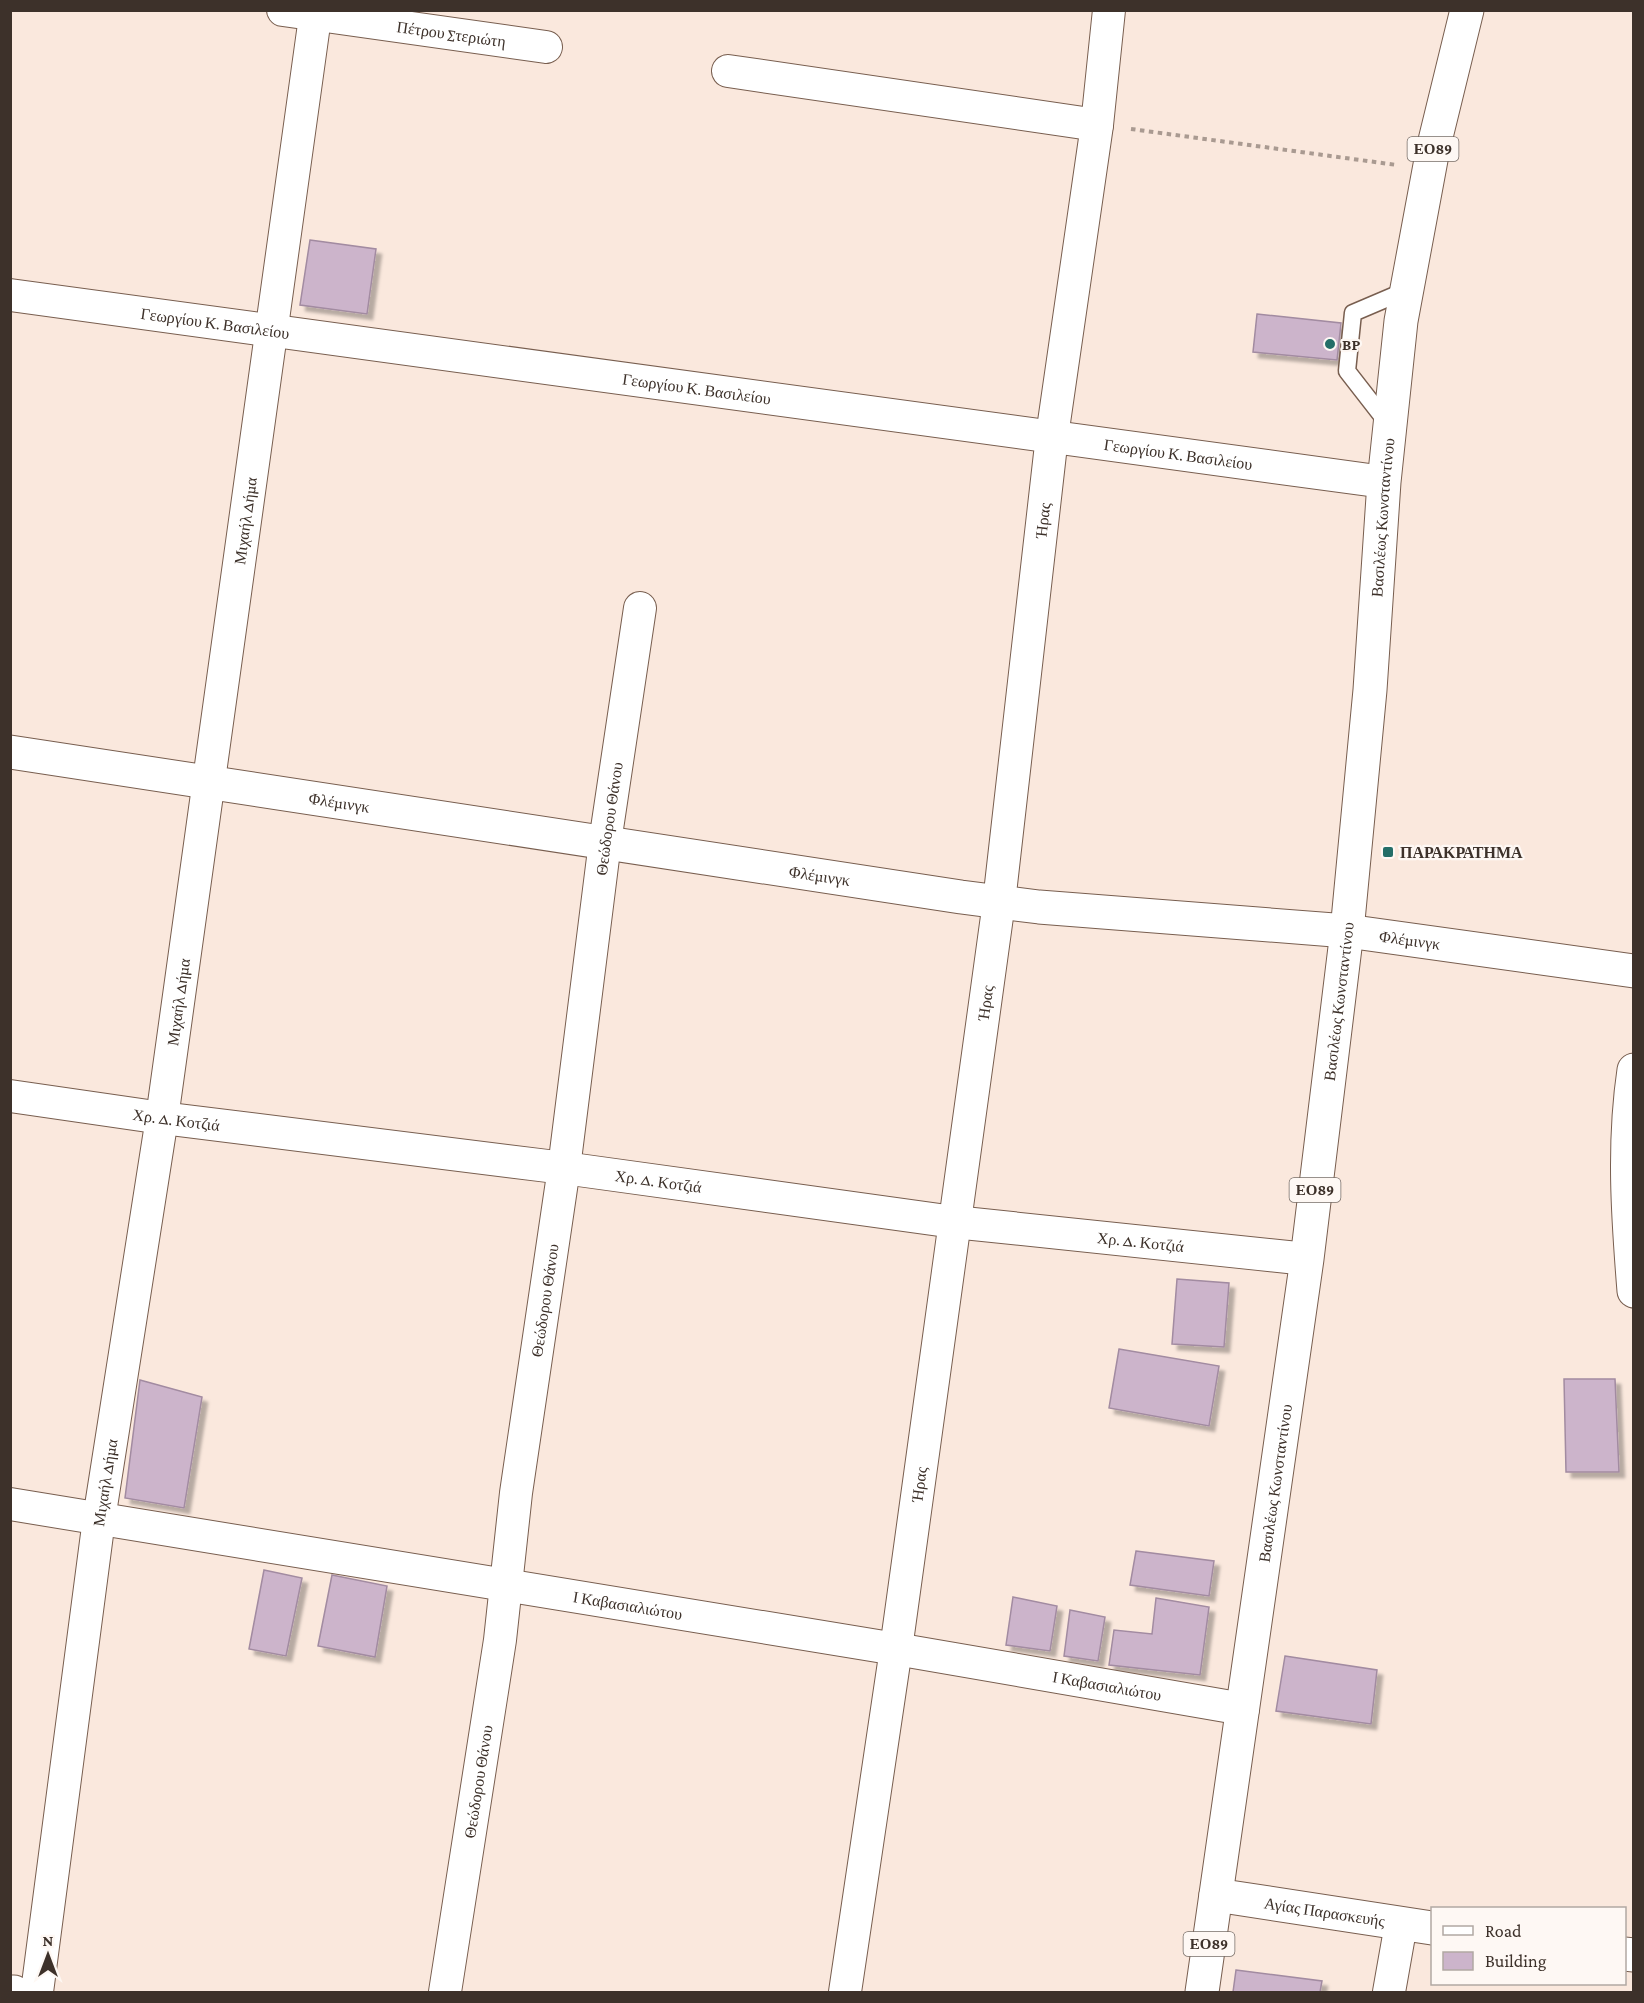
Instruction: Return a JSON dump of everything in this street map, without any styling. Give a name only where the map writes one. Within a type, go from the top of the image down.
[{"type":"main road","name":"Βασιλέως Κωνσταντίνου","points":[[1202,1992],[1307,1259],[1347,931],[1370,690],[1384,482],[1401,321],[1429,169],[1467,10]]},
{"type":"main road","name":"Φλέμινγκ","points":[[10,752],[999,902],[1347,931],[1634,971]]},
{"type":"main road","points":[[1634,1070],[1628,1110],[1627,1193],[1634,1291]]},
{"type":"main road","name":"Αγίας Παρασκευής","points":[[1216,1895],[1417,1926]]},
{"type":"street","name":"Πέτρου Στεριώτη","points":[[284,10],[546,47]]},
{"type":"street","name":"Ήρας","points":[[845,1992],[896,1649],[999,902],[1052,436],[1097,125],[1109,10]]},
{"type":"street","name":"Μιχαήλ Δήμα","points":[[37,1992],[99,1519],[162,1118],[316,13]]},
{"type":"street","points":[[728,71],[1097,125]]},
{"type":"street","name":"Γεωργίου Κ. Βασιλείου","points":[[10,295],[1384,482]]},
{"type":"street","name":"Θεώδορου Θάνου","points":[[445,1992],[500,1640],[516,1493],[564,1168],[605,842],[640,608]]},
{"type":"street","name":"Χρ. Δ. Κοτζιά","points":[[10,1096],[162,1118],[564,1168],[954,1222],[1307,1259]]},
{"type":"street","name":"Ι Καβασιαλιώτου","points":[[10,1504],[896,1649],[1243,1709]]},
{"type":"street","points":[[1389,1992],[1417,1926]]},
{"type":"lane","points":[[1390,426],[1347,371],[1353,313],[1407,290]]},
{"type":"path","points":[[1097,125],[1429,169]]},
{"type":"building","points":[[310,240],[376,249],[367,314],[300,305]]},
{"type":"building","points":[[1257,314],[1341,323],[1337,360],[1253,352]]},
{"type":"building","points":[[1177,1279],[1229,1283],[1224,1347],[1172,1344]]},
{"type":"building","points":[[1119,1349],[1219,1366],[1209,1426],[1109,1408]]},
{"type":"building","points":[[1564,1379],[1615,1379],[1619,1472],[1566,1472]]},
{"type":"building","points":[[140,1380],[202,1397],[184,1508],[125,1498]]},
{"type":"building","points":[[1136,1551],[1214,1561],[1209,1596],[1130,1585]]},
{"type":"building","points":[[264,1570],[302,1578],[286,1656],[249,1649]]},
{"type":"building","points":[[332,1575],[387,1586],[375,1657],[318,1646]]},
{"type":"building","points":[[1013,1597],[1057,1606],[1050,1651],[1006,1645]]},
{"type":"building","points":[[1156,1598],[1209,1607],[1200,1675],[1109,1665],[1114,1630],[1152,1634]]},
{"type":"building","points":[[1070,1610],[1105,1617],[1098,1661],[1064,1656]]},
{"type":"building","points":[[1285,1656],[1377,1670],[1371,1724],[1276,1711]]},
{"type":"building","points":[[1236,1970],[1322,1981],[1320,1992],[1233,1992]]},
{"type":"place","name":"BP","points":[[1330,344]]},
{"type":"place","name":"ΠΑΡΑΚΡΑΤΗΜΑ","points":[[1388,852]]}]
